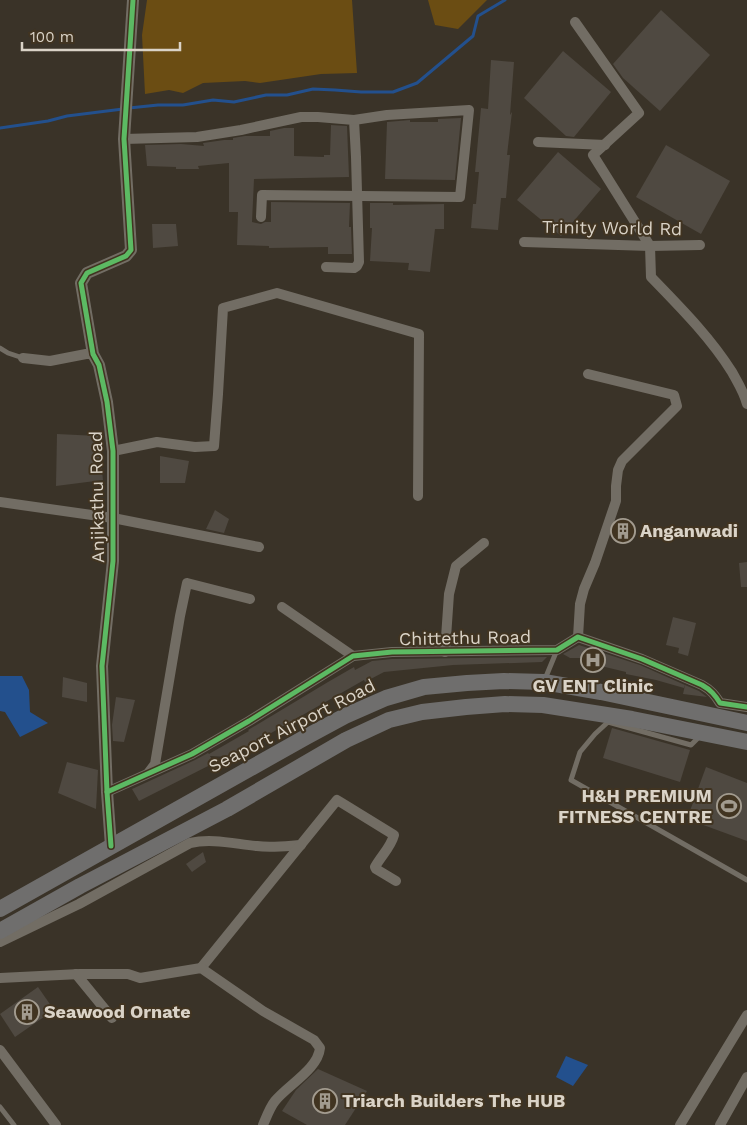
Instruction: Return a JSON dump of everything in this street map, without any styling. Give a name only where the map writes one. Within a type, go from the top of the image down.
[{"type":"main road","name":"Seaport Airport Road","points":[[0,909],[345,716],[386,698],[424,688],[504,681],[544,682],[718,710],[747,723]]},
{"type":"main road","points":[[0,931],[80,886],[227,809],[346,740],[389,720],[422,712],[466,707],[505,704],[543,705],[632,719],[747,742]]},
{"type":"main road","points":[[707,734],[718,710]]},
{"type":"street","name":"Anjikathu Road","points":[[111,846],[102,666],[113,561],[113,451],[107,402],[99,366],[93,354],[81,283],[87,273],[126,256],[131,250],[124,139],[133,0]]},
{"type":"street","points":[[575,22],[639,113],[593,155],[650,246],[651,277],[687,314],[721,355],[744,392],[747,404]]},
{"type":"street","points":[[124,139],[197,137],[301,118],[318,117],[354,120],[387,115],[469,110],[460,197],[262,195],[261,217]]},
{"type":"street","points":[[326,267],[354,268],[359,262],[354,120]]},
{"type":"street","points":[[538,142],[605,145]]},
{"type":"street","name":"Trinity World Rd","points":[[524,242],[650,246],[700,245]]},
{"type":"street","points":[[113,451],[156,442],[195,447],[214,446],[223,308],[277,293],[420,334],[418,496]]},
{"type":"street","points":[[23,358],[50,361],[93,354]]},
{"type":"street","points":[[588,374],[674,395],[677,406],[622,461],[618,470],[616,501],[580,604],[578,637],[642,658],[710,689],[716,696],[718,710],[747,707]]},
{"type":"street","points":[[0,502],[113,518],[259,548]]},
{"type":"street","points":[[445,652],[449,594],[456,566],[484,543]]},
{"type":"street","points":[[149,773],[155,764],[180,616],[188,583],[250,599]]},
{"type":"street","points":[[282,607],[353,656]]},
{"type":"street","name":"Chittethu Road","points":[[107,792],[192,754],[353,656],[392,652],[557,650],[578,637]]},
{"type":"street","points":[[0,978],[76,974],[128,974],[140,978],[201,968],[338,800],[394,835],[394,838],[375,867],[396,881]]},
{"type":"street","points":[[0,942],[79,904],[190,843],[209,840],[260,846],[300,845]]},
{"type":"street","points":[[201,968],[263,1011],[314,1040],[320,1048],[319,1055],[303,1075],[275,1101],[263,1125]]},
{"type":"street","points":[[76,974],[112,1018]]},
{"type":"street","points":[[680,1125],[747,1016]]},
{"type":"street","points":[[0,1050],[56,1125]]},
{"type":"street","points":[[720,1125],[747,1077]]},
{"type":"lane","points":[[0,348],[8,354],[23,358]]},
{"type":"lane","points":[[544,682],[557,650]]},
{"type":"lane","points":[[707,734],[691,745],[608,722],[580,752],[571,780],[747,880]]},
{"type":"lane","points":[[0,1107],[14,1125]]},
{"type":"shaded area","points":[[147,0],[352,0],[357,73],[321,74],[260,83],[245,81],[203,83],[183,93],[169,90],[145,94],[142,35]]},
{"type":"shaded area","points":[[428,0],[487,0],[458,29],[435,25]]},
{"type":"water","points":[[0,676],[22,676],[29,690],[30,712],[48,723],[20,737],[5,712],[0,711]]},
{"type":"water","points":[[566,1056],[588,1065],[573,1086],[556,1077]]},
{"type":"building","points":[[661,10],[710,55],[660,111],[623,78],[613,64]]},
{"type":"building","points":[[563,51],[611,92],[574,137],[566,136],[524,98]]},
{"type":"building","points":[[491,60],[514,62],[510,115],[512,112],[507,155],[510,155],[506,198],[501,198],[498,230],[471,228],[473,204],[476,204],[479,172],[475,172],[481,108],[488,109]]},
{"type":"building","points":[[461,118],[455,180],[385,179],[387,122],[410,120],[410,122],[438,122],[438,119]]},
{"type":"building","points":[[331,125],[347,126],[349,177],[254,179],[252,222],[261,224],[271,222],[271,202],[350,203],[349,227],[351,227],[352,254],[328,254],[328,247],[269,248],[269,246],[237,245],[238,212],[229,212],[229,163],[198,166],[199,169],[147,166],[145,145],[181,144],[204,146],[203,143],[233,140],[233,138],[245,136],[270,136],[270,131],[284,128],[294,128],[294,156],[324,157],[324,155],[330,155]]},
{"type":"building","points":[[666,145],[730,181],[701,234],[636,197]]},
{"type":"building","points":[[558,152],[601,189],[561,236],[517,200]]},
{"type":"building","points":[[370,203],[393,203],[393,205],[444,204],[444,229],[435,229],[430,272],[408,270],[409,263],[370,261],[372,228],[370,228]]},
{"type":"building","points":[[152,224],[176,224],[178,246],[153,248]]},
{"type":"building","points":[[57,434],[98,436],[103,480],[56,486]]},
{"type":"building","points":[[160,456],[189,461],[185,483],[160,483]]},
{"type":"building","points":[[215,510],[229,519],[224,533],[206,529]]},
{"type":"building","name":"Anganwadi","points":[[617,523],[632,526],[630,540],[614,537]]},
{"type":"building","points":[[747,562],[747,587],[741,587],[739,563]]},
{"type":"building","points":[[673,617],[696,623],[688,656],[678,653],[679,648],[666,645]]},
{"type":"building","points":[[579,645],[640,665],[685,685],[684,688],[626,674],[626,672],[580,661],[581,658],[570,658],[563,654]]},
{"type":"building","points":[[547,657],[542,662],[453,665],[384,672],[365,682],[364,680],[229,757],[210,756],[214,763],[139,801],[132,789],[209,754],[354,667],[355,670],[372,661],[392,659]]},
{"type":"building","points":[[63,677],[87,683],[87,702],[62,697]]},
{"type":"building","points":[[685,685],[699,691],[707,697],[683,694]]},
{"type":"building","points":[[116,697],[135,700],[124,742],[113,741],[112,725]]},
{"type":"building","points":[[612,728],[690,750],[680,782],[603,758]]},
{"type":"building","points":[[67,762],[98,770],[96,809],[58,793]]},
{"type":"building","points":[[706,767],[747,783],[747,841],[687,819]]},
{"type":"building","points":[[203,852],[206,862],[192,872],[186,864]]},
{"type":"building","name":"Seawood Ornate","points":[[38,987],[54,1010],[15,1037],[0,1014]]},
{"type":"building","name":"Triarch Builders The HUB","points":[[318,1069],[367,1091],[345,1125],[307,1125],[282,1111],[296,1090]]},
{"type":"waterway","points":[[129,108],[183,105],[213,100],[234,102],[266,95],[287,95],[313,89],[393,92],[417,83],[473,36],[478,16],[505,0]]},
{"type":"waterway","points":[[0,128],[48,121],[67,116],[123,109]]},
{"type":"cycle path","points":[[111,846],[102,666],[113,561],[113,451],[107,402],[99,365],[93,354],[81,283],[87,273],[126,256],[131,250],[124,139],[133,0]]},
{"type":"cycle path","points":[[107,792],[192,754],[353,656],[392,652],[557,650],[578,637],[642,659],[702,685],[720,703],[747,707]]},
{"type":"place","name":"Anganwadi","points":[[623,531]]},
{"type":"place","name":"GV ENT Clinic","points":[[593,660]]},
{"type":"place","name":"H&H PREMIUM FITNESS CENTRE","points":[[729,806]]},
{"type":"place","name":"Seawood Ornate","points":[[27,1012]]},
{"type":"place","name":"Triarch Builders The HUB","points":[[325,1101]]}]
